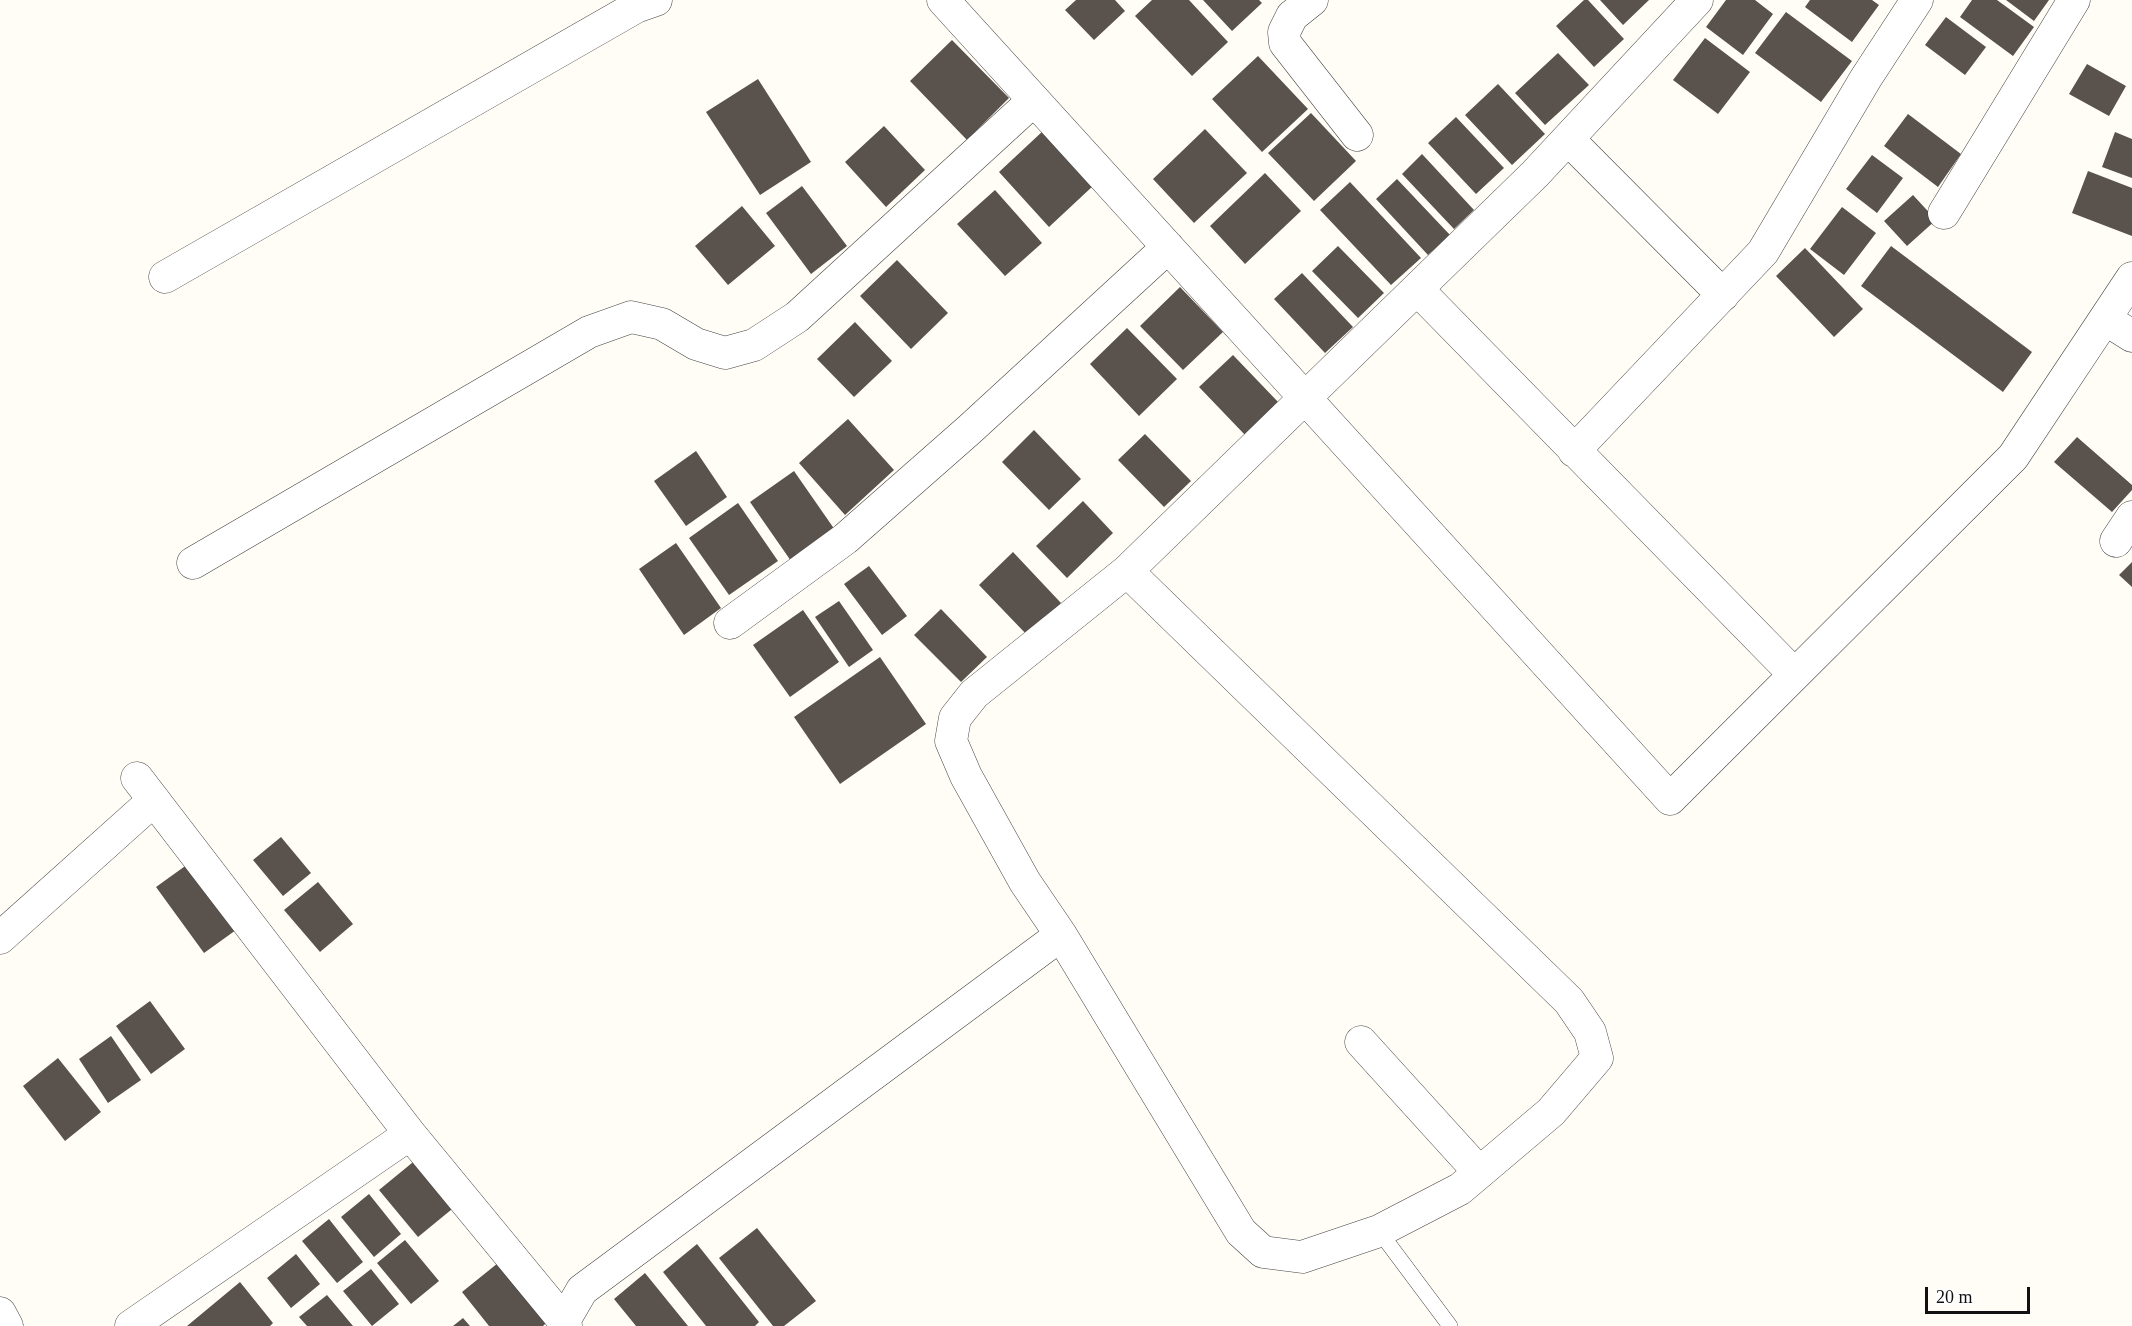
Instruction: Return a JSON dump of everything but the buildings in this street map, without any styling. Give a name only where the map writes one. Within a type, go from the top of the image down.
[{"type":"street","points":[[165,277],[636,7],[656,0]]},
{"type":"street","points":[[943,0],[1670,799],[2013,457],[2132,278]]},
{"type":"street","points":[[1312,0],[1292,16],[1284,32],[1285,43],[1357,135]]},
{"type":"street","points":[[1127,571],[1569,1000],[1590,1032],[1597,1058],[1551,1112],[1460,1189],[1379,1231],[1302,1257],[1263,1252],[1241,1232],[1061,935],[1025,882],[966,776],[951,741],[955,718],[974,694],[1127,571],[1568,139],[1697,0]]},
{"type":"street","points":[[1574,451],[1763,252],[1866,78],[1917,0]]},
{"type":"street","points":[[1944,213],[2074,0]]},
{"type":"street","points":[[193,563],[589,332],[631,317],[662,324],[696,344],[725,353],[754,345],[797,317],[1034,100]]},
{"type":"street","points":[[1568,139],[1723,295]]},
{"type":"street","points":[[730,623],[845,539],[969,430],[1168,247]]},
{"type":"street","points":[[1417,289],[1794,674]]},
{"type":"street","points":[[2105,319],[2132,336]]},
{"type":"street","points":[[0,938],[145,789],[410,1134],[565,1324],[582,1290],[1061,935]]},
{"type":"street","points":[[1361,1042],[1479,1172]]},
{"type":"street","points":[[130,1326],[410,1134]]},
{"type":"street","points":[[0,1313],[7,1326]]},
{"type":"lane","points":[[1379,1231],[1450,1326]]}]
